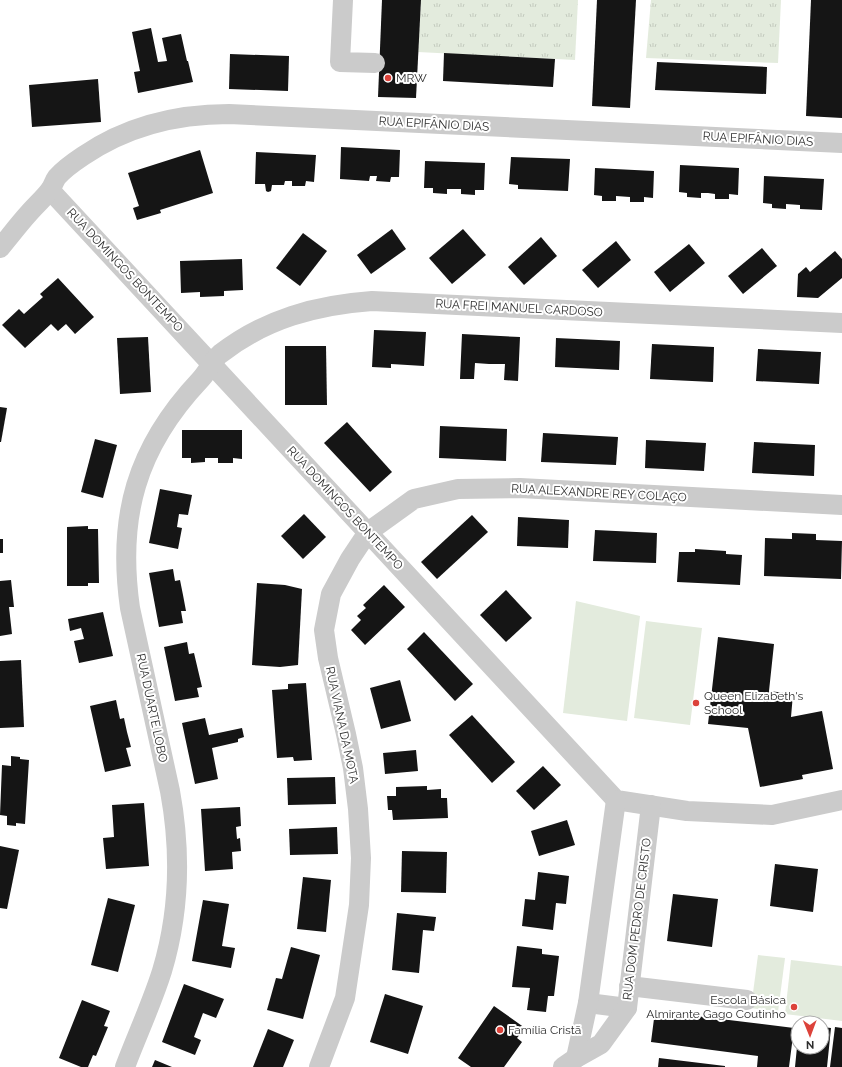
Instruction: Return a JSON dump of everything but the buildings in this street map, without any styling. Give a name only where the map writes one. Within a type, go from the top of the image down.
[{"type":"street","points":[[343,0],[340,62],[375,63]]},
{"type":"street","name":"RUA EPIFÂNIO DIAS","points":[[0,248],[50,190],[56,177],[94,148],[115,137],[159,121],[206,114],[842,143]]},
{"type":"street","name":"RUA DOMINGOS BONTEMPO","points":[[50,190],[616,800]]},
{"type":"street","name":"RUA FREI MANUEL CARDOSO","points":[[212,364],[219,355],[241,340],[265,327],[291,316],[317,308],[344,303],[372,301],[842,323]]},
{"type":"street","name":"RUA DUARTE LOBO","points":[[125,1067],[153,996],[168,946],[174,920],[178,868],[175,816],[172,797],[130,608],[126,583],[126,534],[136,485],[155,439],[183,398],[212,364]]},
{"type":"street","name":"RUA ALEXANDRE REY COLAÇO","points":[[368,532],[414,499],[458,489],[520,488],[842,505]]},
{"type":"street","name":"RUA VIANA DA MOTA","points":[[319,1067],[345,998],[359,905],[361,858],[358,809],[353,768],[328,658],[324,630],[331,594],[350,558],[368,532]]},
{"type":"street","points":[[616,800],[687,811],[772,815],[842,800]]},
{"type":"street","name":"RUA DOM PEDRO DE CRISTO","points":[[570,1062],[588,1003],[616,800]]},
{"type":"street","name":"RUA DOM PEDRO DE CRISTO","points":[[570,1062],[601,1044],[627,1008],[651,805]]},
{"type":"street","points":[[629,986],[747,1000]]},
{"type":"street","points":[[588,1003],[627,1008]]},
{"type":"green space","points":[[421,0],[578,0],[575,60],[418,52]]},
{"type":"green space","points":[[651,0],[781,0],[778,63],[646,58]]},
{"type":"green space","points":[[576,601],[640,616],[627,721],[563,713]]},
{"type":"green space","points":[[646,621],[702,628],[690,725],[634,718]]},
{"type":"green space","points":[[758,955],[785,958],[778,1012],[751,1008]]},
{"type":"green space","points":[[791,960],[842,966],[842,1021],[830,1020],[830,1015],[785,1014]]},
{"type":"place","name":"MRW","points":[[388,78]]},
{"type":"place","name":"Queen Elizabeth's School","points":[[696,703]]},
{"type":"place","name":"Escola Básica Almirante Gago Coutinho","points":[[794,1007]]},
{"type":"place","name":"Família Cristã","points":[[500,1030]]}]
